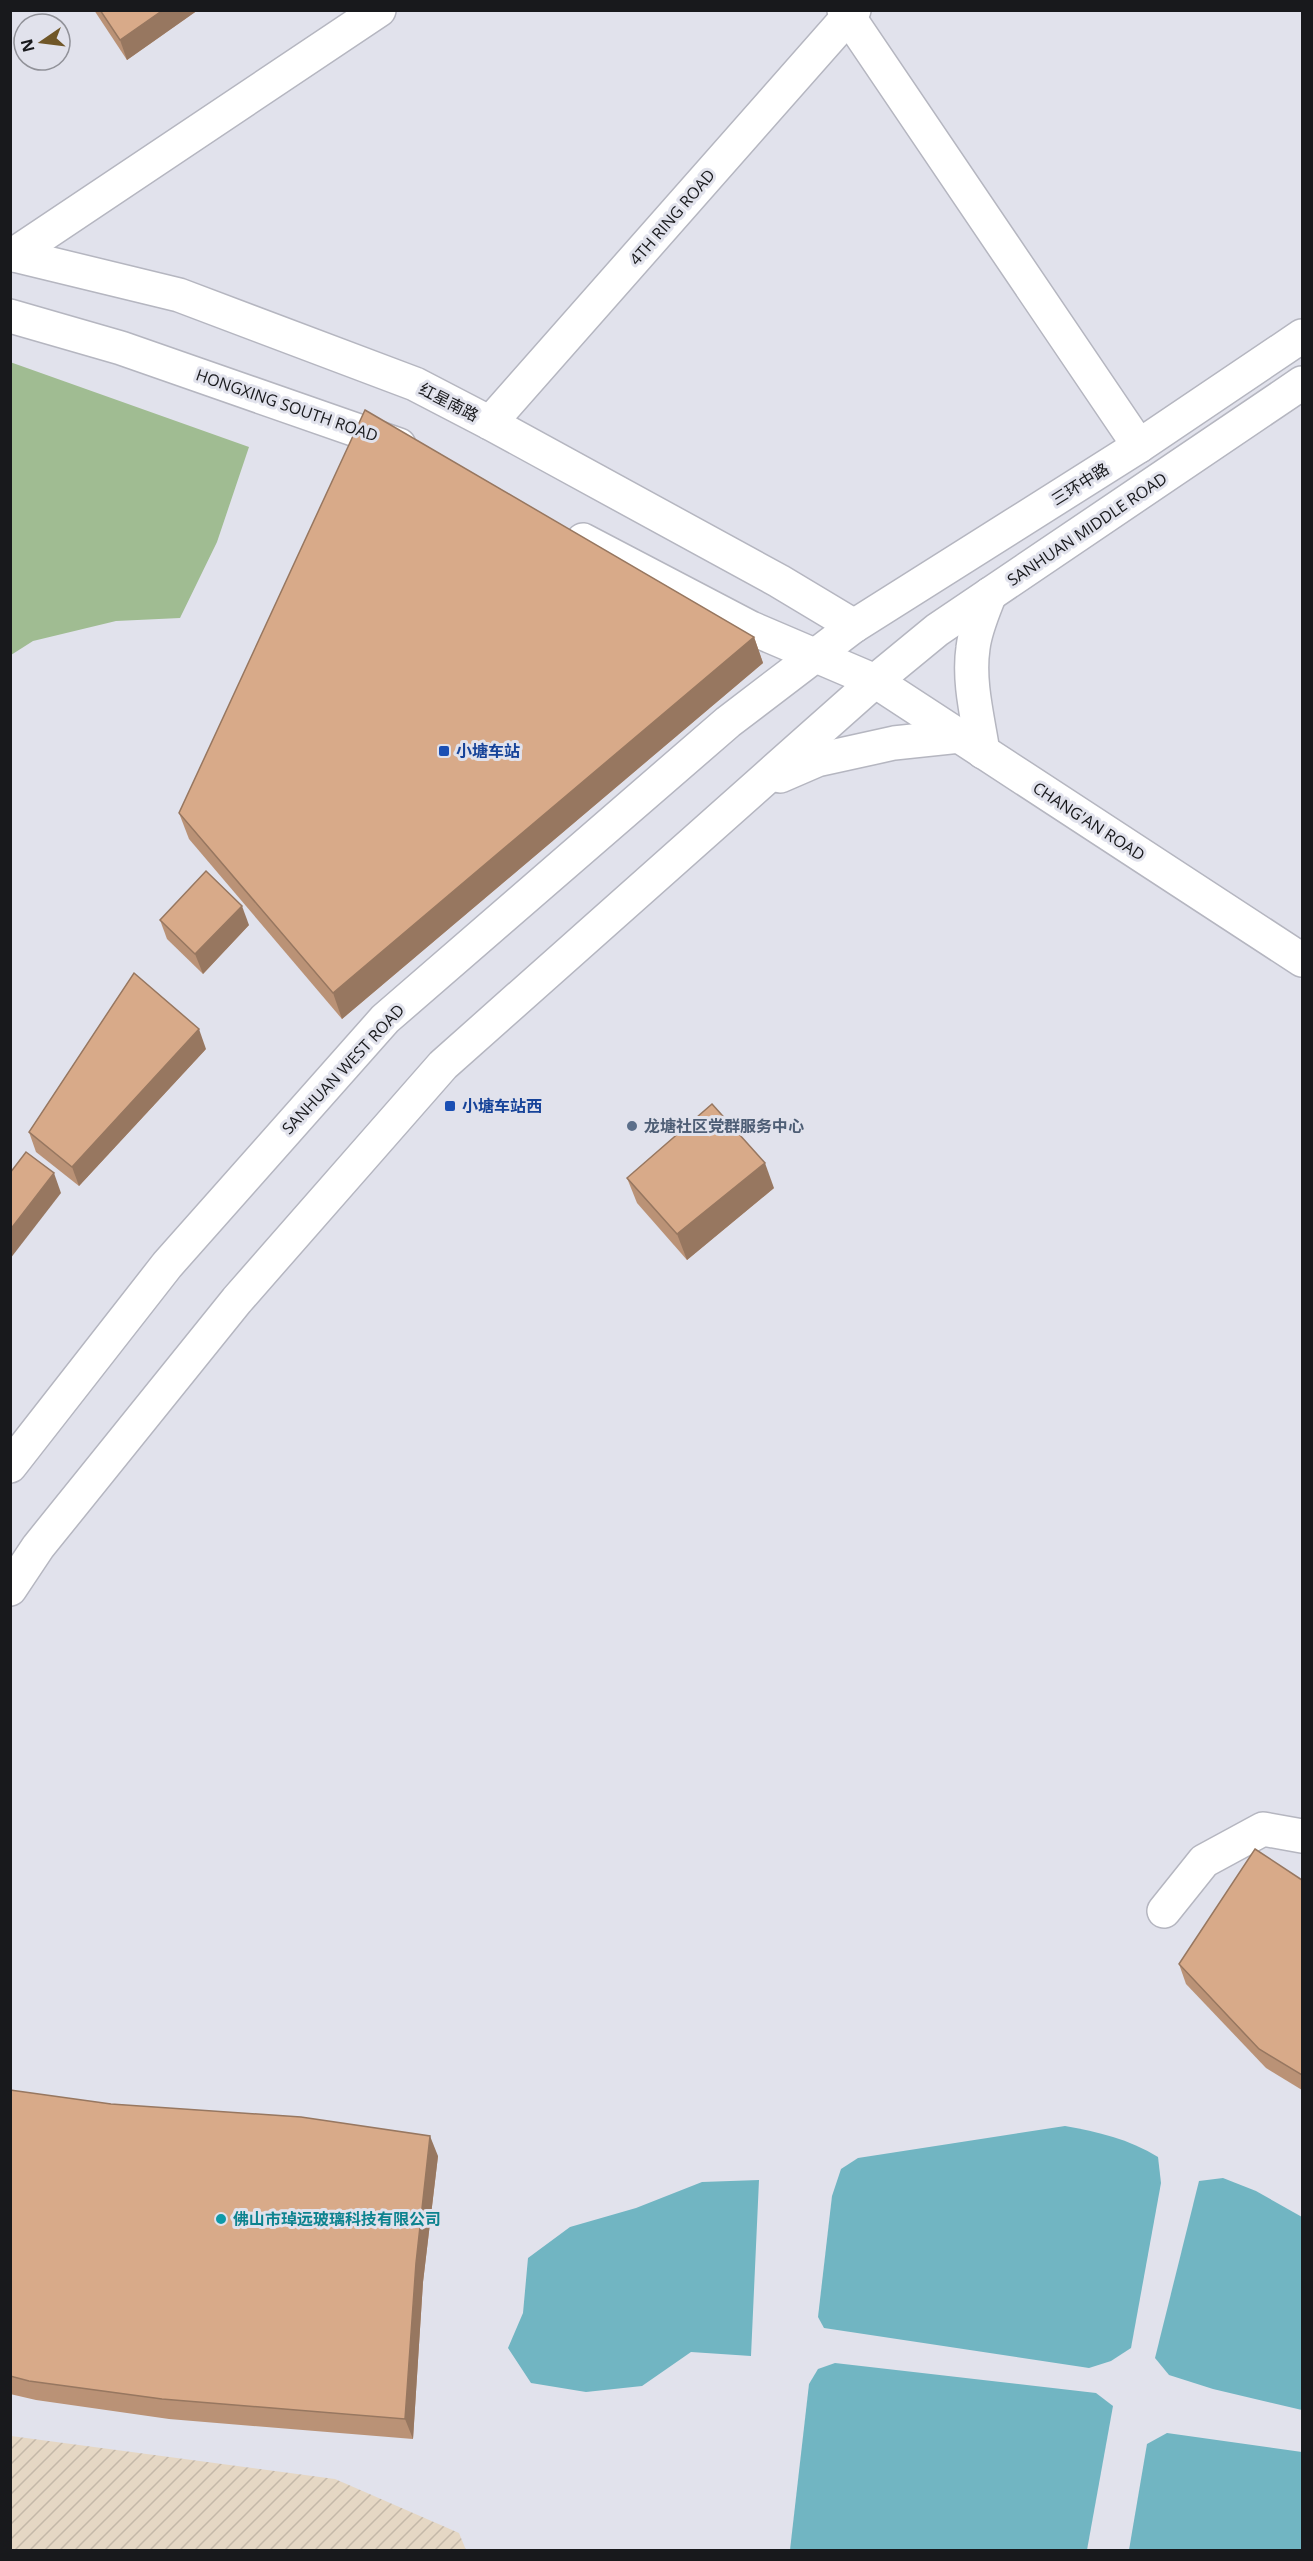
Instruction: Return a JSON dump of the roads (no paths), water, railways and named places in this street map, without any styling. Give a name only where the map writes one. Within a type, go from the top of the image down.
[{"type":"main road","points":[[12,255],[379,10]]},
{"type":"main road","points":[[849,13],[1138,446]]},
{"type":"main road","name":"4TH RING ROAD","points":[[490,423],[849,13]]},
{"type":"main road","name":"红星南路","points":[[12,255],[179,295],[415,384],[490,423],[854,626]]},
{"type":"main road","name":"HONGXING SOUTH ROAD","points":[[10,316],[122,348],[375,436],[424,457]]},
{"type":"main road","name":"三环中路","points":[[816,656],[854,626],[1138,446],[1302,336]]},
{"type":"main road","name":"SANHUAN MIDDLE ROAD","points":[[10,1589],[38,1547],[237,1300],[443,1065],[875,681],[937,630],[1302,383]]},
{"type":"main road","points":[[558,527],[751,628],[875,681]]},
{"type":"main road","points":[[806,598],[843,600],[883,596],[927,581]]},
{"type":"main road","points":[[681,591],[697,630]]},
{"type":"main road","points":[[757,786],[817,760],[894,743],[971,744],[972,650],[978,623],[990,594]]},
{"type":"main road","points":[[854,626],[875,681]]},
{"type":"main road","name":"SANHUAN WEST ROAD","points":[[10,1466],[167,1265],[385,1019],[728,722],[816,656]]},
{"type":"main road","name":"CHANG'AN ROAD","points":[[875,681],[1302,960]]},
{"type":"main road","points":[[687,758],[702,701]]},
{"type":"main road","points":[[1164,1911],[1204,1861],[1263,1829],[1302,1836]]},
{"type":"water","points":[[1065,2126],[1113,2137],[1136,2145],[1158,2157],[1161,2183],[1131,2348],[1111,2361],[1089,2368],[824,2328],[818,2317],[832,2196],[841,2169],[858,2158]]},
{"type":"water","points":[[1223,2178],[1256,2191],[1302,2217],[1302,2410],[1213,2389],[1169,2375],[1155,2358],[1199,2181]]},
{"type":"water","points":[[759,2180],[751,2356],[691,2352],[642,2386],[586,2392],[531,2383],[508,2348],[523,2313],[528,2258],[570,2227],[636,2208],[702,2182]]},
{"type":"water","points":[[835,2363],[1096,2393],[1113,2406],[1087,2550],[790,2550],[809,2384],[818,2369]]},
{"type":"water","points":[[1167,2433],[1302,2452],[1302,2550],[1129,2550],[1147,2444]]},
{"type":"place","name":"小塘车站","points":[[444,751]]},
{"type":"place","name":"小塘车站西","points":[[450,1106]]},
{"type":"place","name":"龙塘社区党群服务中心","points":[[632,1126]]},
{"type":"place","name":"佛山市琸远玻璃科技有限公司","points":[[221,2219]]}]
